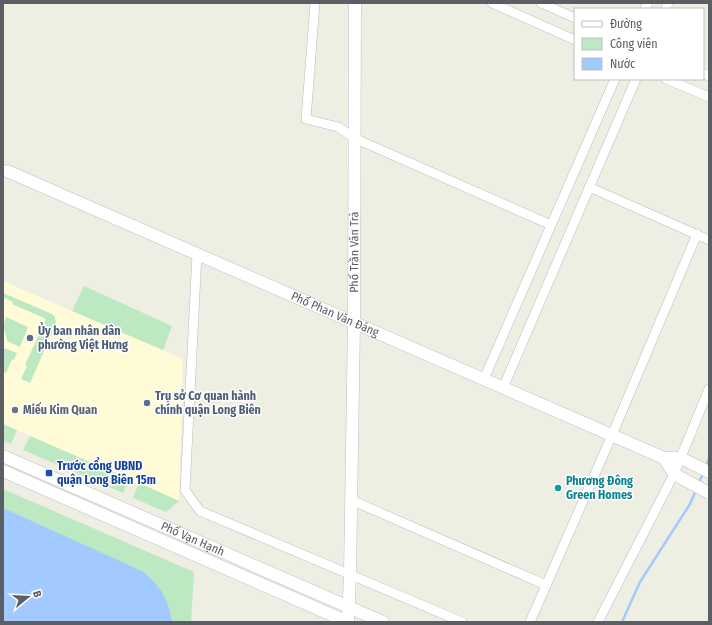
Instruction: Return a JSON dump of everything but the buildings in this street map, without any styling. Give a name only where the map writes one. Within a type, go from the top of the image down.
[{"type":"street","points":[[315,3],[306,119],[338,127],[354,138],[551,226]]},
{"type":"street","name":"Phố Trần Văn Trà","points":[[348,622],[354,322],[356,3]]},
{"type":"street","points":[[492,3],[574,40]]},
{"type":"street","points":[[541,3],[574,18]]},
{"type":"street","points":[[484,379],[615,80]]},
{"type":"street","points":[[503,388],[636,80]]},
{"type":"street","points":[[669,80],[709,96]]},
{"type":"street","name":"Phố Phan Văn Đáng","points":[[5,170],[664,458],[681,458],[704,469]]},
{"type":"street","points":[[589,187],[709,240]]},
{"type":"street","points":[[530,622],[612,435],[697,234]]},
{"type":"street","points":[[197,254],[186,490],[200,511],[462,622]]},
{"type":"street","points":[[598,622],[674,474],[709,389]]},
{"type":"street","name":"Phố Vạn Hạnh","points":[[3,456],[383,622]]},
{"type":"street","points":[[664,458],[674,474],[706,492]]},
{"type":"street","name":"Phố Vạn Hạnh","points":[[3,471],[348,622]]},
{"type":"street","points":[[351,500],[546,585]]},
{"type":"shaded area","points":[[3,281],[183,359],[179,501],[3,424]]},
{"type":"green space","points":[[84,286],[172,326],[163,350],[72,311]]},
{"type":"green space","points":[[3,293],[52,314],[55,317],[56,324],[30,383],[21,379],[27,366],[25,365],[46,319],[12,304],[13,302],[3,297]]},
{"type":"green space","points":[[6,317],[28,327],[20,347],[7,341],[4,327]]},
{"type":"green space","points":[[4,348],[17,353],[14,360],[12,359],[6,373],[3,371]]},
{"type":"green space","points":[[3,424],[17,430],[11,444],[3,441]]},
{"type":"green space","points":[[30,436],[129,479],[123,493],[23,450]]},
{"type":"green space","points":[[139,483],[179,501],[166,512],[133,498]]},
{"type":"green space","points":[[3,489],[194,572],[191,622],[3,622]]},
{"type":"water","points":[[3,508],[142,571],[159,587],[169,607],[172,622],[3,622]]},
{"type":"waterway","points":[[705,467],[709,459]]},
{"type":"waterway","points":[[698,484],[703,474]]},
{"type":"waterway","points":[[622,622],[640,582],[690,504],[696,490]]},
{"type":"place","name":"Ủy ban nhân dân phường Việt Hưng","points":[[30,338]]},
{"type":"place","name":"Trụ sở Cơ quan hành chính quận Long Biên","points":[[147,403]]},
{"type":"place","name":"Miếu Kim Quan","points":[[15,410]]},
{"type":"place","name":"Trước cổng UBND quận Long Biên 15m","points":[[49,473]]},
{"type":"place","name":"Phương Đông Green Homes","points":[[558,488]]}]
